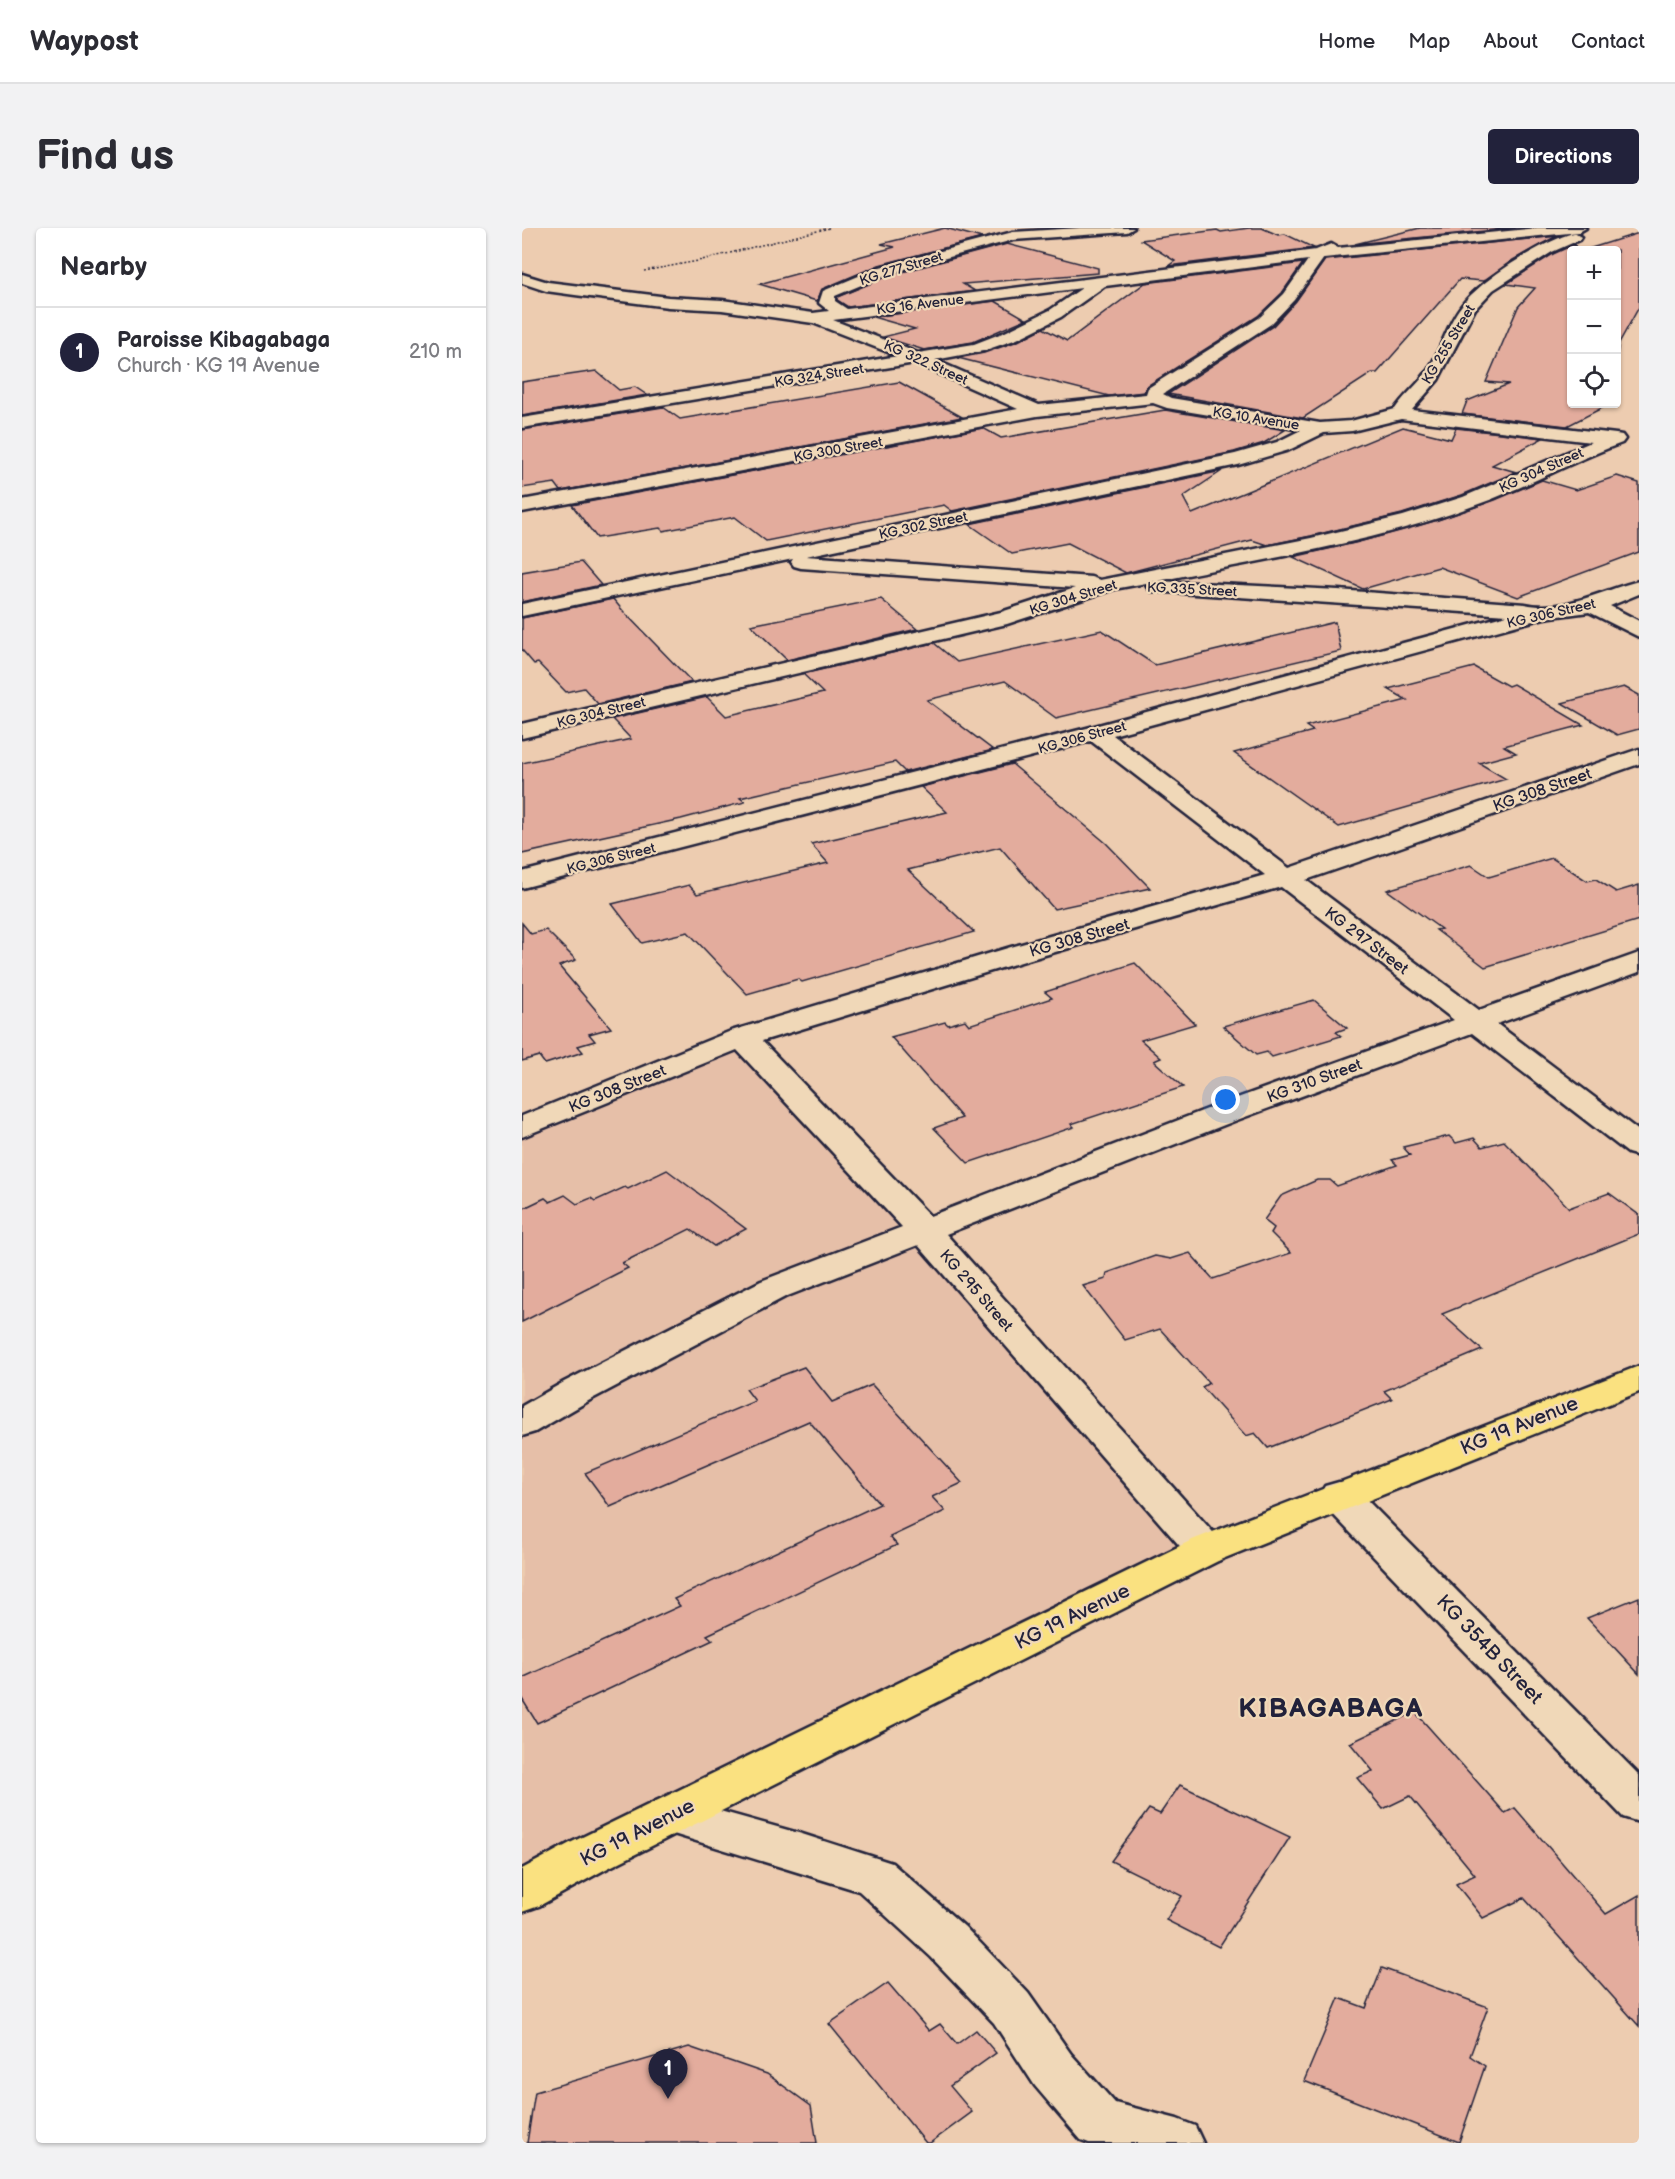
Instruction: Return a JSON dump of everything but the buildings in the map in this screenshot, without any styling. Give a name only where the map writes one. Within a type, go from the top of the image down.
[{"type":"main road","name":"KG 19 Avenue","points":[[522,1892],[670,1815],[1206,1550],[1639,1378]]},
{"type":"street","points":[[978,230],[1003,238],[1127,228]]},
{"type":"street","name":"KG 16 Avenue","points":[[522,278],[546,286],[668,303],[722,305],[813,318],[1319,254],[1579,228]]},
{"type":"street","name":"KG 255 Street","points":[[1401,414],[1413,396],[1430,380],[1468,307],[1488,287],[1547,249],[1596,228]]},
{"type":"street","points":[[1155,398],[1154,392],[1265,321],[1289,297],[1319,254],[1364,232]]},
{"type":"street","name":"KG 277 Street","points":[[844,314],[827,303],[828,294],[885,270],[1003,238]]},
{"type":"street","name":"KG 324 Street","points":[[522,423],[977,348],[1027,331],[1072,304],[1100,282]]},
{"type":"street","name":"KG 322 Street","points":[[813,318],[921,359],[1037,411]]},
{"type":"street","name":"KG 10 Avenue","points":[[1155,398],[1167,403],[1320,428],[1352,426],[1401,414],[1622,440]]},
{"type":"street","name":"KG 300 Street","points":[[522,506],[1037,411],[1155,398]]},
{"type":"street","name":"KG 302 Street","points":[[522,610],[1238,459],[1283,446],[1320,428]]},
{"type":"street","name":"KG 304 Street","points":[[522,731],[1006,616],[1110,584],[1311,544],[1409,520],[1470,501],[1581,452],[1622,440]]},
{"type":"street","name":"KG 335 Street","points":[[770,559],[1110,584],[1338,596],[1543,612]]},
{"type":"street","name":"KG 306 Street","points":[[522,880],[1095,733],[1543,612],[1592,605],[1639,587]]},
{"type":"street","points":[[1592,605],[1639,630]]},
{"type":"street","name":"KG 297 Street","points":[[1095,733],[1639,1146]]},
{"type":"street","name":"KG 308 Street","points":[[522,1127],[742,1037],[1021,953],[1285,878],[1639,756]]},
{"type":"street","name":"KG 310 Street","points":[[522,1423],[577,1391],[773,1289],[1215,1117],[1639,962]]},
{"type":"street","name":"KG 295 Street","points":[[742,1037],[924,1230],[1206,1550]]},
{"type":"street","name":"KG 354B Street","points":[[1340,1496],[1630,1780]]},
{"type":"street","points":[[670,1815],[802,1853],[875,1877],[948,1942],[1011,2008],[1053,2070],[1099,2123],[1177,2143]]},
{"type":"path","points":[[638,272],[698,261],[829,228]]},
{"type":"shaded area","points":[[742,1037],[1206,1550],[522,1904],[522,1128]]},
{"type":"place","name":"Paroisse Kibagabaga","points":[[668,2099]]},
{"type":"district","name":"KIBAGABAGA","points":[[1331,1708]]}]
